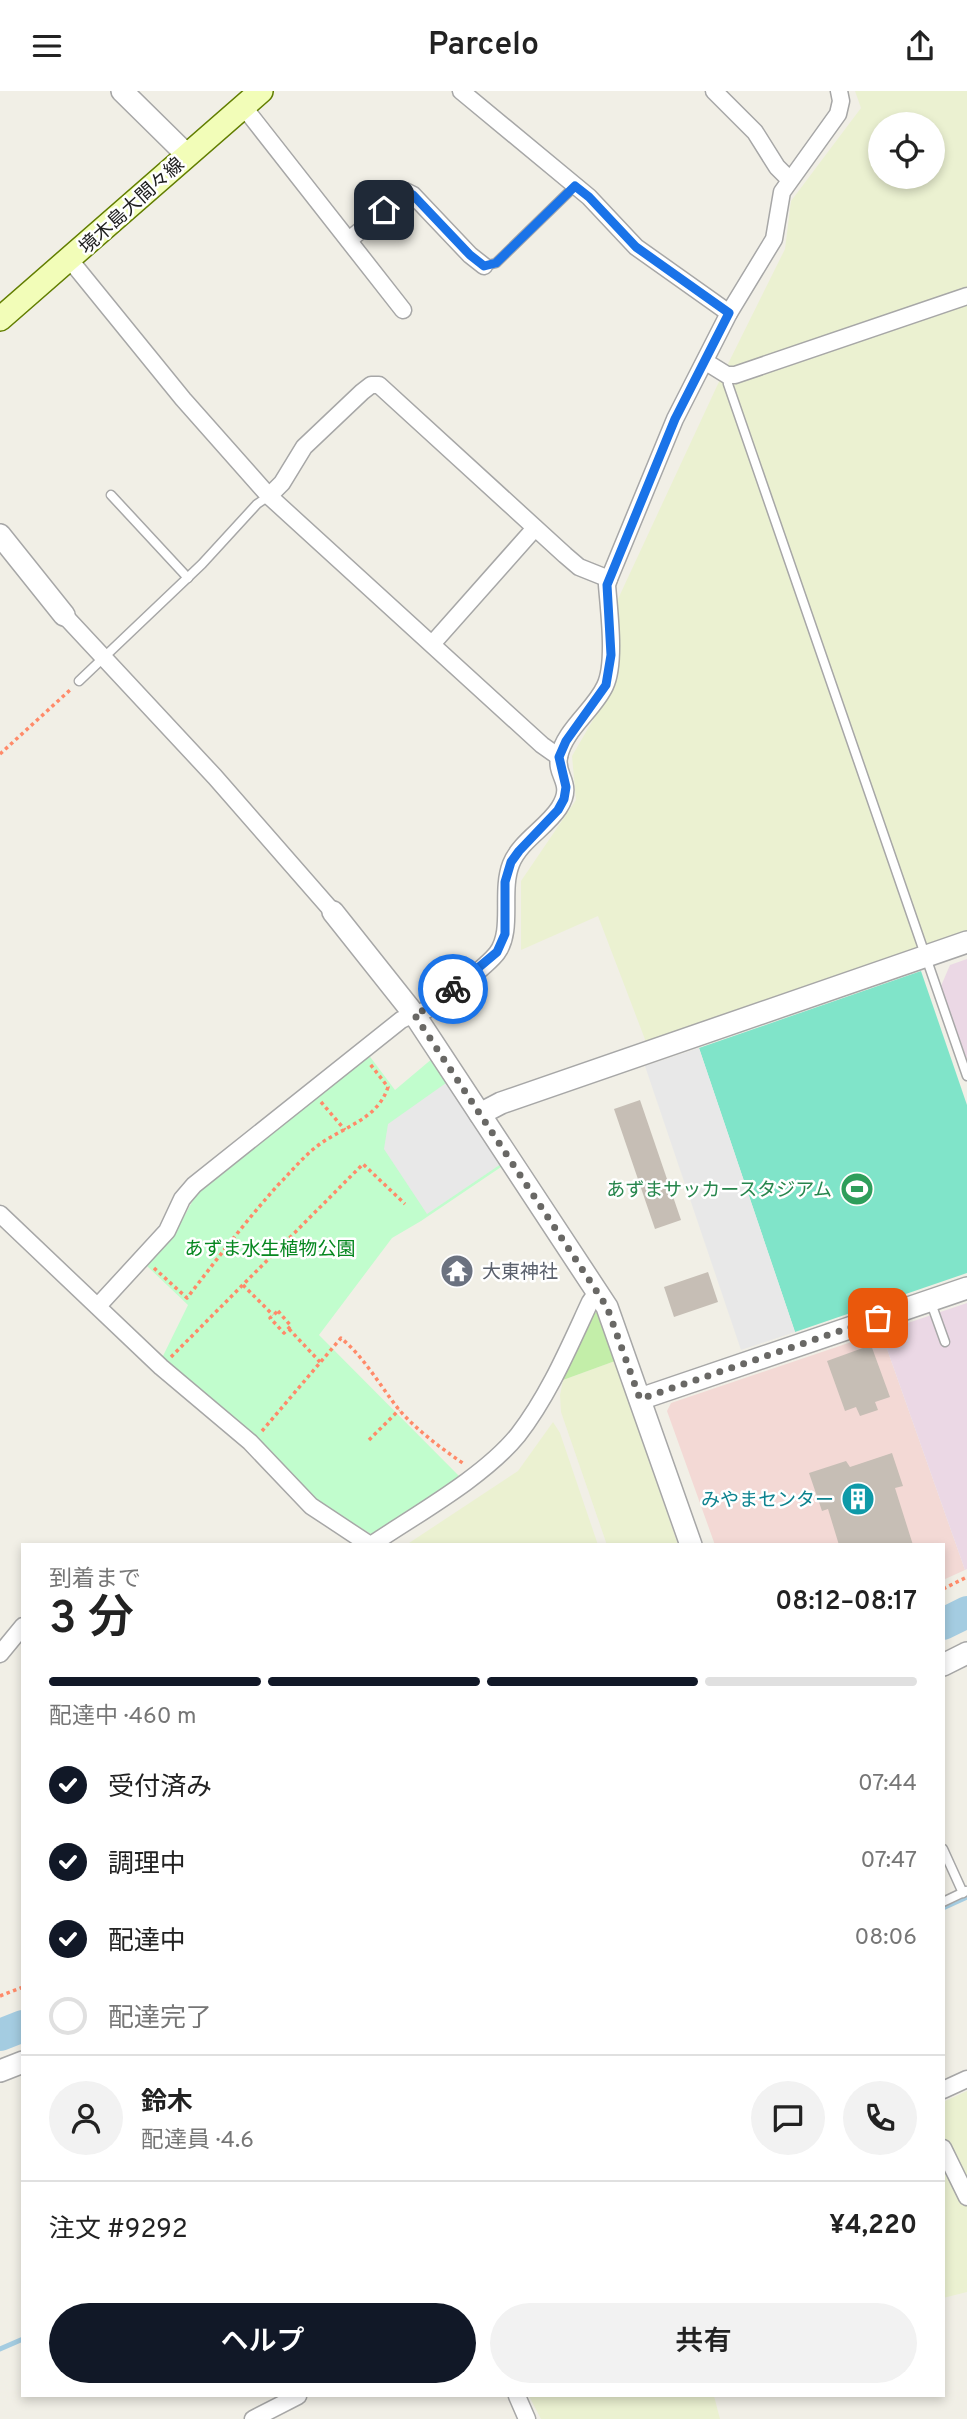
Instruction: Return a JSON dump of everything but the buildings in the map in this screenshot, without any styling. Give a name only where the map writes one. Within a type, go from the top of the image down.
[{"type":"main road","name":"境木島大間々線","points":[[0,319],[252,99]]},
{"type":"street","points":[[122,91],[187,155]]},
{"type":"street","points":[[461,91],[589,197],[636,247],[729,313]]},
{"type":"street","points":[[714,91],[755,132],[777,167],[789,179]]},
{"type":"street","points":[[98,1305],[167,1231],[182,1199],[194,1185],[391,1028],[427,1009],[487,963],[502,944],[505,934],[505,882],[511,862],[558,810],[564,799],[566,787],[559,757],[566,741],[606,685],[611,655],[607,585],[609,579],[675,419],[729,313],[774,239],[782,192],[838,114],[841,101],[839,91]]},
{"type":"street","points":[[252,99],[349,240],[402,310]]},
{"type":"street","points":[[349,240],[407,192],[484,266]]},
{"type":"street","points":[[70,260],[183,399],[269,496],[542,745],[559,757]]},
{"type":"street","points":[[706,362],[727,375],[751,370],[967,296]]},
{"type":"street","points":[[269,496],[282,483],[304,447],[370,385],[379,385],[579,566],[609,579]]},
{"type":"street","points":[[433,643],[535,527]]},
{"type":"street","points":[[0,535],[64,615],[215,777],[333,912],[414,1014],[611,1316],[690,1543]]},
{"type":"street","points":[[480,1114],[501,1103],[967,942]]},
{"type":"street","points":[[0,1214],[161,1367],[250,1442],[311,1506],[368,1543]]},
{"type":"street","points":[[640,1399],[967,1288]]},
{"type":"street","points":[[374,1543],[486,1467],[518,1435],[559,1370],[597,1292]]},
{"type":"street","points":[[0,1654],[21,1628]]},
{"type":"street","points":[[945,1664],[967,1653]]},
{"type":"street","points":[[0,2071],[21,2063]]},
{"type":"street","points":[[945,2088],[967,2079]]},
{"type":"street","points":[[945,2152],[967,2197]]},
{"type":"street","points":[[253,2419],[296,2397]]},
{"type":"street","points":[[517,2397],[527,2419]]},
{"type":"lane","points":[[484,266],[496,263],[575,186]]},
{"type":"lane","points":[[727,375],[727,384],[967,1076]]},
{"type":"lane","points":[[111,495],[188,577]]},
{"type":"lane","points":[[79,681],[188,577],[257,504],[269,496]]},
{"type":"lane","points":[[930,1300],[945,1342]]},
{"type":"lane","points":[[945,1853],[965,1892],[945,1901]]},
{"type":"path","points":[[0,754],[79,681]]},
{"type":"path","points":[[160,1259],[153,1266],[187,1298],[242,1224],[305,1158],[318,1146],[362,1122],[386,1095],[388,1087],[367,1060]]},
{"type":"path","points":[[318,1098],[345,1130]]},
{"type":"path","points":[[161,1367],[363,1164],[405,1204]]},
{"type":"path","points":[[243,1285],[273,1315]]},
{"type":"path","points":[[278,1311],[291,1326],[289,1329],[284,1333],[270,1318],[278,1311]]},
{"type":"path","points":[[289,1329],[320,1362]]},
{"type":"path","points":[[259,1434],[341,1338],[355,1350],[421,1434],[465,1465],[468,1479]]},
{"type":"path","points":[[369,1440],[399,1409]]},
{"type":"path","points":[[945,1588],[967,1577]]},
{"type":"path","points":[[0,1996],[21,1988]]},
{"type":"shaded area","points":[[967,959],[967,1060],[941,986],[950,965]]},
{"type":"shaded area","points":[[699,1048],[795,1332],[741,1350],[645,1066]]},
{"type":"shaded area","points":[[446,1083],[501,1164],[427,1214],[384,1149],[388,1124]]},
{"type":"shaded area","points":[[967,1303],[967,1569],[965,1570],[881,1332]]},
{"type":"shaded area","points":[[881,1332],[965,1570],[945,1579],[945,1543],[714,1543],[667,1411],[671,1403]]},
{"type":"green space","points":[[855,91],[967,91],[967,933],[646,1042],[598,916],[521,950],[521,881],[576,800],[572,756],[618,677],[618,599],[717,386],[785,249],[791,201],[861,108]]},
{"type":"green space","name":"あずまサッカースタジアム","points":[[921,971],[967,1105],[967,1273],[795,1332],[699,1048]]},
{"type":"green space","name":"あずま水生植物公園","points":[[368,1054],[395,1090],[433,1058],[504,1165],[392,1238],[319,1335],[460,1477],[371,1534],[313,1499],[262,1442],[162,1358],[188,1305],[147,1266],[172,1239],[199,1189]]},
{"type":"green space","points":[[593,1312],[598,1313],[615,1361],[563,1380]]},
{"type":"green space","points":[[615,1361],[677,1543],[606,1543],[561,1412],[563,1380]]},
{"type":"green space","points":[[553,1422],[560,1433],[597,1543],[409,1543],[518,1471]]},
{"type":"green space","points":[[967,2091],[967,2292],[945,2298],[945,2101]]},
{"type":"green space","points":[[530,2397],[714,2397],[720,2419],[541,2419]]},
{"type":"waterway","points":[[945,1623],[967,1612]]},
{"type":"waterway","points":[[945,1907],[967,1897]]},
{"type":"waterway","points":[[0,2035],[21,2027]]},
{"type":"waterway","points":[[0,2349],[21,2340]]},
{"type":"way so far","points":[[453,989],[427,1009],[414,1014],[607,1307],[640,1399],[878,1318]]},
{"type":"place","name":"あずまサッカースタジアム","points":[[857,1189]]},
{"type":"place","name":"大東神社","points":[[457,1271]]},
{"type":"place","name":"みやまセンター","points":[[858,1499]]},
{"type":"route","points":[[384,210],[407,192],[413,195],[470,255],[484,266],[496,263],[575,186],[589,197],[636,247],[729,313],[675,419],[607,585],[611,655],[606,685],[566,741],[559,757],[566,787],[564,799],[558,810],[511,862],[505,882],[505,934],[502,944],[487,963],[453,989]]}]
